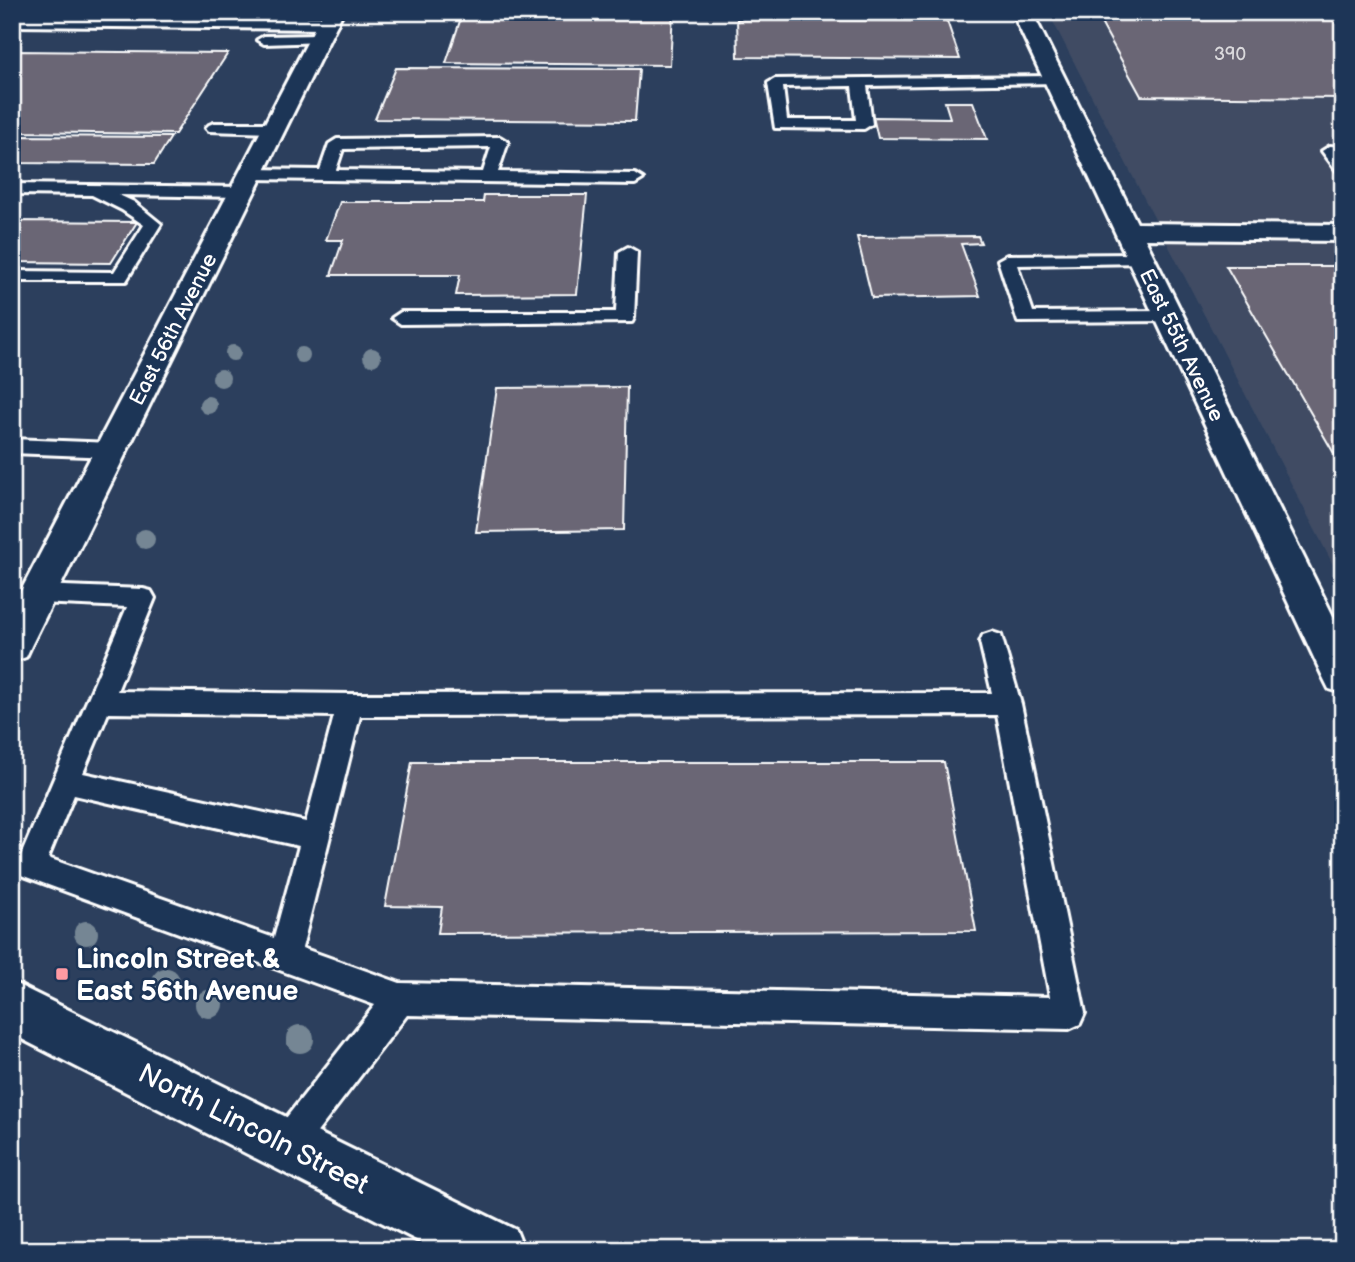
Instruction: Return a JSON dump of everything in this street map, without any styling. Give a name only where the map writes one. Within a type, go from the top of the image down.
[{"type":"street","name":"East 55th Avenue","points":[[1022,12],[1343,677]]},
{"type":"street","points":[[12,20],[327,25]]},
{"type":"street","name":"East 56th Avenue","points":[[12,646],[327,25]]},
{"type":"street","points":[[1127,231],[1343,233]]},
{"type":"street","name":"North Lincoln Street","points":[[12,1007],[496,1250]]},
{"type":"lane","points":[[264,40],[327,25]]},
{"type":"lane","points":[[859,82],[864,124],[780,125],[775,83],[859,82],[1054,80]]},
{"type":"lane","points":[[214,128],[274,128]]},
{"type":"lane","points":[[326,175],[337,144],[500,142],[489,177]]},
{"type":"lane","points":[[1343,152],[1330,151],[1343,168]]},
{"type":"lane","points":[[12,189],[95,190],[247,183],[326,175],[635,179]]},
{"type":"lane","points":[[12,276],[120,277],[153,224],[128,206],[95,190]]},
{"type":"lane","points":[[401,318],[625,318],[628,252]]},
{"type":"lane","points":[[1141,259],[1007,260],[1025,318],[1169,317]]},
{"type":"lane","points":[[12,446],[112,450]]},
{"type":"lane","points":[[38,594],[143,598],[31,864],[400,999],[1069,1013],[1008,704],[992,642]]},
{"type":"lane","points":[[99,702],[350,705],[1008,704]]},
{"type":"lane","points":[[285,955],[350,705]]},
{"type":"lane","points":[[64,781],[315,837]]},
{"type":"lane","points":[[287,1144],[400,999]]},
{"type":"shaded area","points":[[1048,12],[1343,12],[1343,584]]},
{"type":"building","points":[[463,12],[673,12],[670,65],[446,63]]},
{"type":"building","points":[[1095,12],[1343,12],[1343,98],[1141,96]]},
{"type":"building","points":[[737,19],[947,21],[960,59],[738,57]]},
{"type":"building","points":[[12,51],[228,53],[175,134],[12,132]]},
{"type":"building","points":[[396,68],[639,69],[635,121],[375,119]]},
{"type":"building","points":[[945,102],[973,102],[987,139],[878,138],[873,117],[950,118]]},
{"type":"building","points":[[12,136],[171,137],[154,164],[12,163]]},
{"type":"building","points":[[484,195],[587,195],[577,294],[456,295],[460,275],[331,275],[343,240],[326,240],[340,202],[483,202]]},
{"type":"building","points":[[12,221],[137,222],[111,263],[12,262]]},
{"type":"building","points":[[978,236],[981,243],[961,244],[980,296],[872,298],[857,237]]},
{"type":"building","points":[[1226,266],[1343,266],[1343,469]]},
{"type":"building","points":[[627,387],[624,530],[476,532],[497,388]]},
{"type":"building","points":[[412,762],[944,762],[976,931],[438,933],[442,907],[385,906]]},
{"type":"place","name":"Lincoln Street & East 56th Avenue","points":[[62,974]]}]
